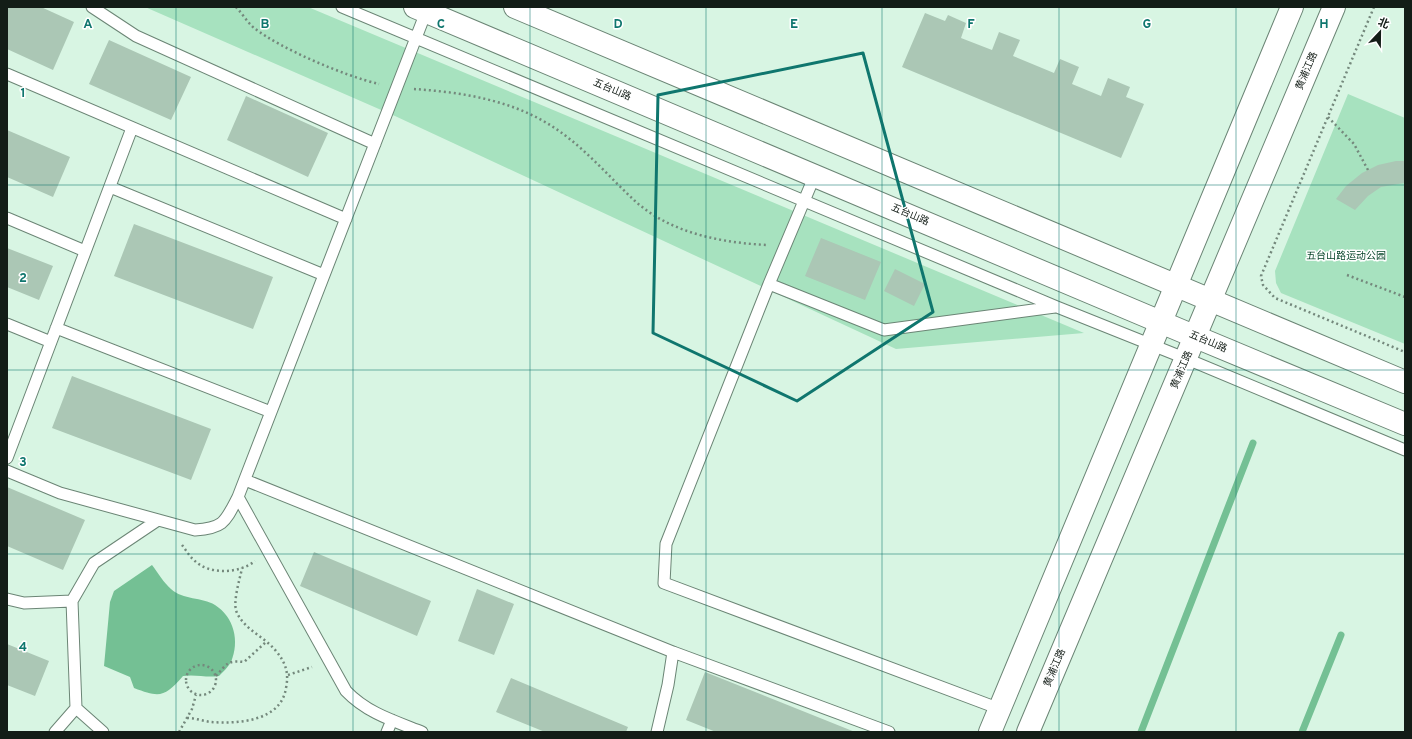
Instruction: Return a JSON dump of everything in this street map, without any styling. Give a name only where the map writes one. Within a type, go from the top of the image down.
[{"type":"main road","points":[[515,7],[1405,382]]},
{"type":"main road","points":[[990,732],[1292,7]]},
{"type":"main road","name":"黄浦江路","points":[[1028,732],[1187,359],[1210,300],[1334,7]]},
{"type":"main road","name":"五台山路","points":[[421,9],[1405,424]]},
{"type":"lane","points":[[92,7],[136,36],[375,144]]},
{"type":"lane","points":[[342,7],[1057,307],[1151,344],[1405,450]]},
{"type":"lane","points":[[7,471],[60,493],[194,530],[212,529],[226,521],[245,480],[375,144],[415,38],[421,9]]},
{"type":"lane","points":[[7,74],[346,219]]},
{"type":"lane","points":[[7,458],[132,128]]},
{"type":"lane","points":[[815,175],[769,284],[666,544],[664,583],[1000,709]]},
{"type":"lane","points":[[110,187],[324,274]]},
{"type":"lane","points":[[7,218],[85,251]]},
{"type":"lane","points":[[769,284],[884,330],[1057,307]]},
{"type":"lane","points":[[7,324],[51,342]]},
{"type":"lane","points":[[56,328],[271,412]]},
{"type":"lane","points":[[245,480],[673,652],[890,732]]},
{"type":"lane","points":[[238,497],[346,691],[358,703],[373,712],[422,732]]},
{"type":"lane","points":[[55,732],[76,708],[72,601],[94,563],[158,520]]},
{"type":"lane","points":[[7,599],[24,603],[72,601]]},
{"type":"lane","points":[[656,732],[668,685],[673,652]]},
{"type":"lane","points":[[76,708],[103,732]]},
{"type":"lane","points":[[386,732],[392,720]]},
{"type":"path","points":[[236,7],[253,27],[294,51],[364,80],[396,88],[464,95],[514,108],[544,121],[566,136],[589,155],[636,202],[676,227],[722,239],[754,244],[785,245]]},
{"type":"path","points":[[1374,7],[1261,276],[1263,285],[1275,298],[1405,352]]},
{"type":"path","points":[[1328,117],[1354,144],[1368,170]]},
{"type":"path","points":[[1347,275],[1405,297]]},
{"type":"path","points":[[177,526],[182,544],[194,561],[206,569],[223,571],[242,568],[253,562],[267,549]]},
{"type":"path","points":[[187,718],[211,722],[257,719],[275,710],[286,693],[288,675],[285,664],[276,650],[250,628],[236,612],[234,602],[242,568]]},
{"type":"path","points":[[216,676],[211,668],[206,666],[196,666],[191,669],[186,678],[187,688],[196,694],[205,695],[209,693],[215,686],[216,676],[227,663],[234,661],[244,662],[266,642]]},
{"type":"path","points":[[288,675],[329,661]]},
{"type":"path","points":[[179,732],[192,709],[196,694]]},
{"type":"highlighted area","points":[[863,53],[933,312],[797,401],[653,333],[658,95]]},
{"type":"green space","points":[[145,7],[308,7],[1084,333],[896,349],[395,116]]},
{"type":"green space","name":"五台山路运动公园","points":[[1348,94],[1405,118],[1405,344],[1281,293],[1276,283],[1275,271]]},
{"type":"shaded area","points":[[152,565],[166,584],[176,593],[210,602],[222,610],[227,616],[234,630],[234,654],[227,668],[219,676],[183,676],[166,692],[156,694],[134,688],[130,677],[104,666],[110,602],[114,591]]},
{"type":"building","points":[[7,7],[41,7],[74,22],[53,70],[7,49]]},
{"type":"building","points":[[925,13],[945,21],[948,15],[966,23],[961,38],[992,50],[999,32],[1020,40],[1013,56],[1054,73],[1060,59],[1079,67],[1072,84],[1101,96],[1108,78],[1130,87],[1126,97],[1144,104],[1121,158],[902,67]]},
{"type":"building","points":[[109,40],[191,77],[171,120],[89,84]]},
{"type":"building","points":[[246,96],[328,133],[308,177],[227,140]]},
{"type":"building","points":[[7,130],[70,157],[53,197],[7,177]]},
{"type":"building","points":[[1396,161],[1405,161],[1404,183],[1381,187],[1368,196],[1355,210],[1336,199],[1346,186],[1362,173],[1378,165]]},
{"type":"building","points":[[134,224],[273,277],[253,329],[114,276]]},
{"type":"building","points":[[821,238],[881,262],[865,300],[805,276]]},
{"type":"building","points":[[7,248],[53,266],[39,300],[7,287]]},
{"type":"building","points":[[895,269],[925,284],[914,306],[884,291]]},
{"type":"building","points":[[72,376],[211,429],[191,480],[52,428]]},
{"type":"building","points":[[7,487],[85,520],[63,570],[7,546]]},
{"type":"building","points":[[314,552],[431,601],[417,636],[300,586]]},
{"type":"building","points":[[477,589],[514,604],[494,655],[458,641]]},
{"type":"building","points":[[7,644],[49,661],[35,696],[7,685]]},
{"type":"building","points":[[705,672],[855,732],[716,732],[686,720]]},
{"type":"building","points":[[511,678],[628,727],[626,732],[545,732],[496,712]]},
{"type":"waterway","points":[[1141,732],[1253,443]]},
{"type":"waterway","points":[[1302,732],[1341,635]]}]
